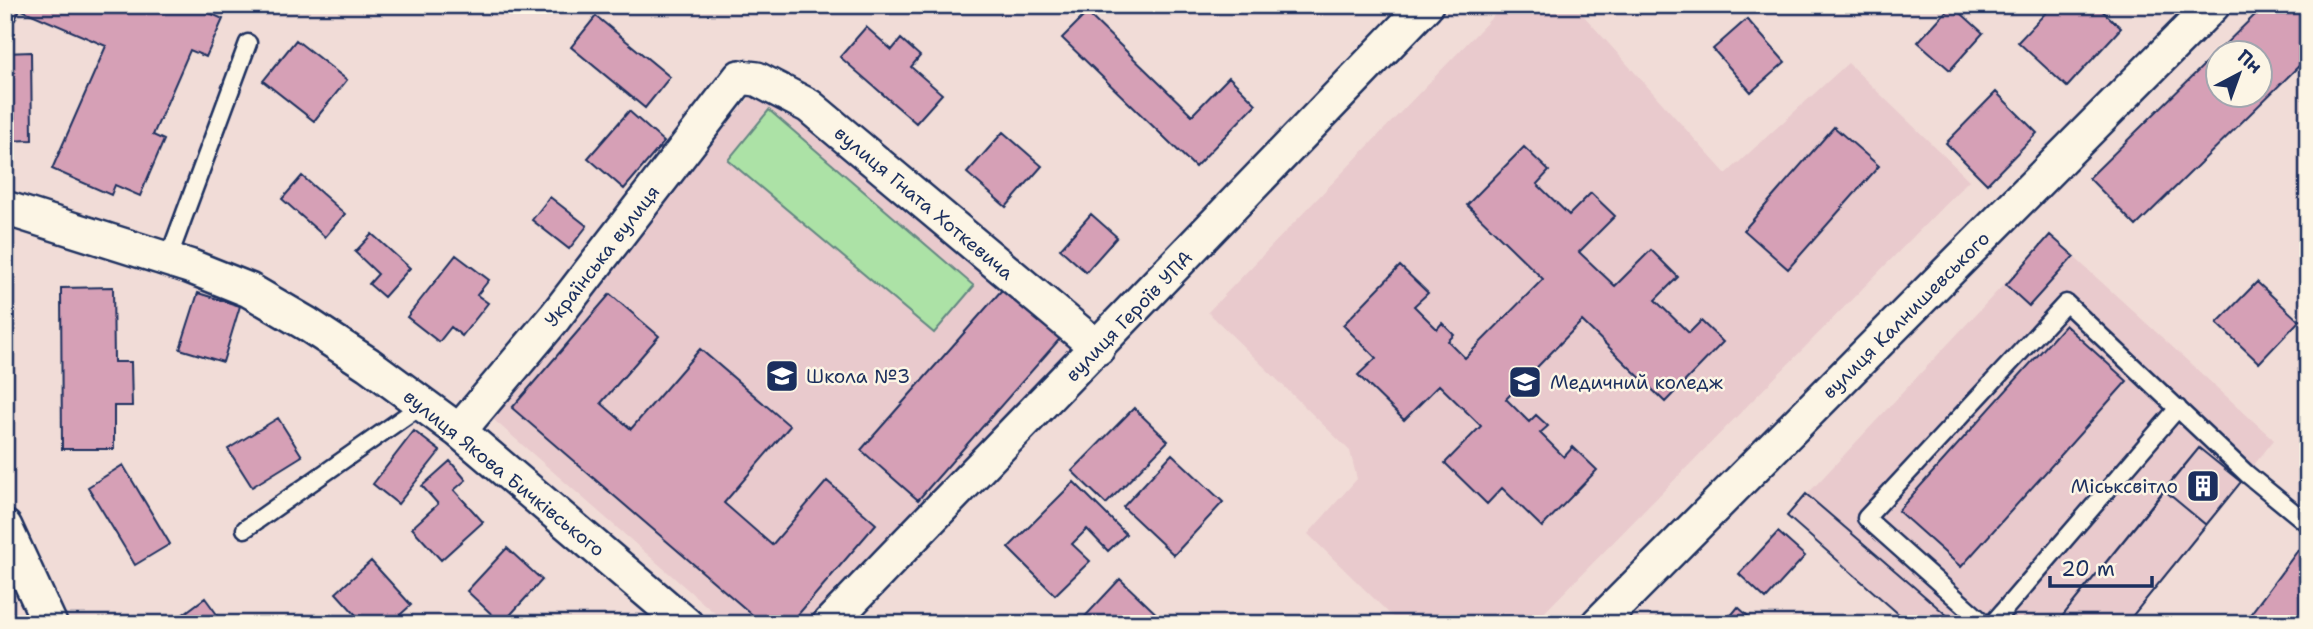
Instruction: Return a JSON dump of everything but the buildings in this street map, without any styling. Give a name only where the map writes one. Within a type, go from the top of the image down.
[{"type":"street","name":"вулиця Героїв УПА","points":[[830,624],[1426,5]]},
{"type":"street","name":"вулиця Калнишевського","points":[[1598,624],[2213,5]]},
{"type":"street","name":"вулиця Гната Хоткевича","points":[[740,77],[757,79],[809,106],[1098,348]]},
{"type":"street","name":"Українська вулиця","points":[[459,430],[555,317],[740,77]]},
{"type":"street","name":"вулиця Якова Бичківського","points":[[5,208],[168,259],[249,290],[272,304],[368,363],[459,430],[686,624]]},
{"type":"street","points":[[5,527],[50,624]]},
{"type":"lane","points":[[168,259],[248,43]]},
{"type":"lane","points":[[1985,624],[1866,518],[2066,303],[2247,474],[2308,524]]},
{"type":"lane","points":[[245,529],[423,404]]},
{"type":"lane","points":[[1992,624],[2178,408]]},
{"type":"shaded area","name":"Медичний коледж","points":[[1504,5],[1574,5],[1726,174],[1848,63],[1969,180],[1533,624],[1400,624],[1308,534],[1357,479],[1350,451],[1208,312]]},
{"type":"shaded area","name":"Школа №3","points":[[767,77],[1081,339],[812,624],[727,624],[486,413]]},
{"type":"shaded area","points":[[2050,235],[2274,440],[2126,624],[1910,624],[1787,516]]},
{"type":"green space","points":[[769,110],[974,286],[934,333],[728,160]]},
{"type":"place","name":"Школа №3","points":[[782,376]]},
{"type":"place","name":"Медичний коледж","points":[[1525,382]]},
{"type":"place","name":"Міськсвітло","points":[[2203,486]]}]
